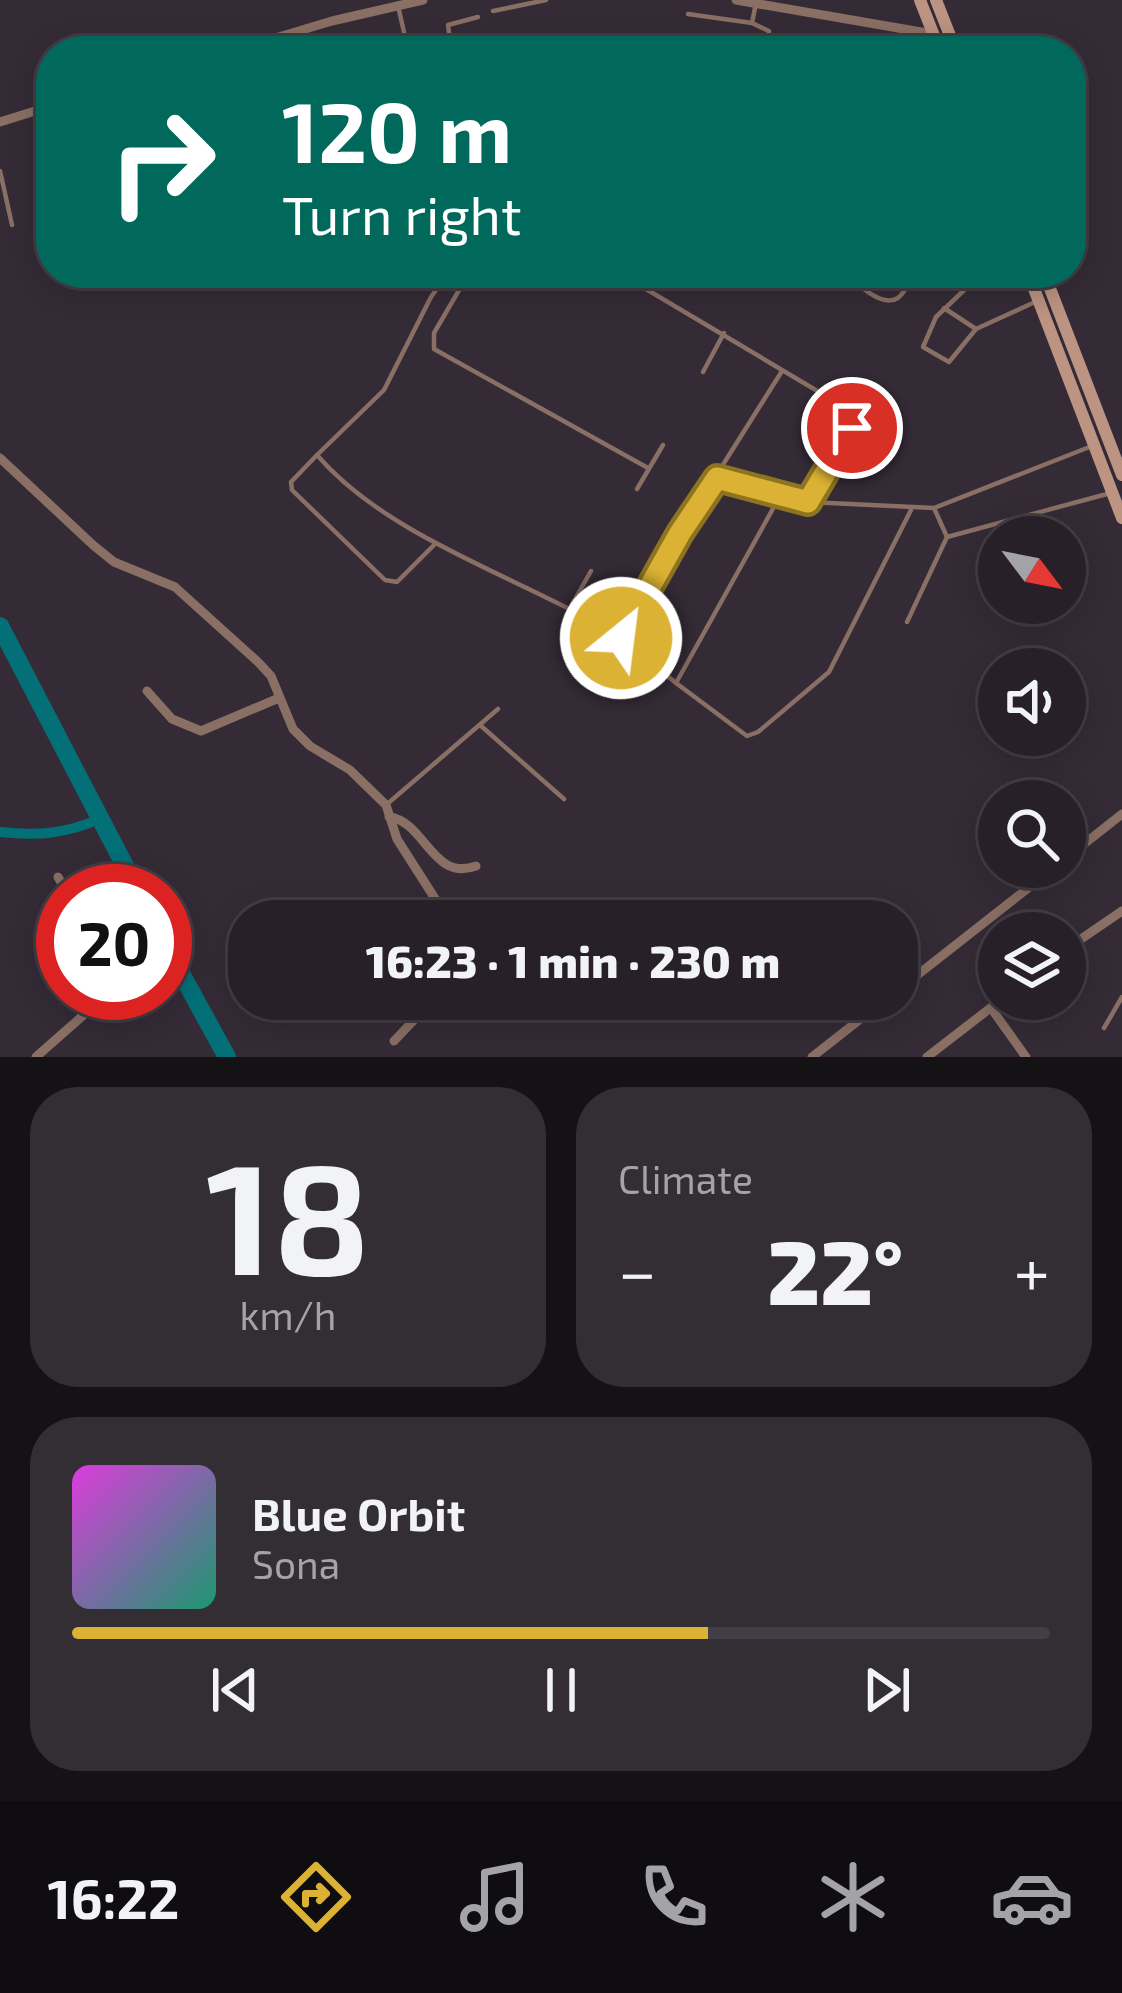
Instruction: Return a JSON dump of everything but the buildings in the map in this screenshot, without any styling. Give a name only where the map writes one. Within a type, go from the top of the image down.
[{"type":"main road","points":[[920,0],[933,34]]},
{"type":"main road","points":[[936,0],[950,36]]},
{"type":"main road","points":[[1034,288],[1122,518]]},
{"type":"main road","points":[[1050,288],[1122,475]]},
{"type":"street","points":[[287,36],[423,0]]},
{"type":"street","points":[[736,0],[933,34]]},
{"type":"street","points":[[0,122],[36,111]]},
{"type":"street","points":[[0,458],[114,562],[175,586],[272,676],[292,729],[350,770],[448,867],[476,866]]},
{"type":"street","points":[[146,691],[172,719],[201,731],[279,698]]},
{"type":"street","points":[[387,811],[397,838],[436,900]]},
{"type":"street","points":[[1086,842],[1122,814]]},
{"type":"street","points":[[918,975],[1028,888]]},
{"type":"street","points":[[1086,936],[1122,911]]},
{"type":"street","points":[[928,1057],[978,1018]]},
{"type":"street","points":[[38,1056],[78,1020]]},
{"type":"street","points":[[394,1041],[414,1020]]},
{"type":"street","points":[[812,1057],[859,1020]]},
{"type":"street","points":[[1000,1020],[1026,1057]]},
{"type":"lane","points":[[493,11],[546,0]]},
{"type":"lane","points":[[752,22],[756,3]]},
{"type":"lane","points":[[398,6],[405,36]]},
{"type":"lane","points":[[688,14],[752,22],[769,31],[768,36]]},
{"type":"lane","points":[[450,36],[448,25],[478,16]]},
{"type":"lane","points":[[0,171],[12,225]]},
{"type":"lane","points":[[435,544],[398,582],[385,580],[292,490],[291,482],[384,390],[437,288]]},
{"type":"lane","points":[[460,288],[434,333],[434,349],[648,468]]},
{"type":"lane","points":[[645,288],[846,408],[854,418],[808,502]]},
{"type":"lane","points":[[863,288],[889,300],[904,288]]},
{"type":"lane","points":[[966,288],[944,308],[922,341],[929,352],[953,361],[976,329],[1039,300]]},
{"type":"lane","points":[[944,308],[976,329]]},
{"type":"lane","points":[[703,371],[724,333]]},
{"type":"lane","points":[[621,638],[680,533],[783,369]]},
{"type":"lane","points":[[637,489],[663,445]]},
{"type":"lane","points":[[717,478],[808,502],[911,510],[934,508],[1094,446]]},
{"type":"lane","points":[[317,455],[334,475],[435,544],[621,638],[747,736],[829,672],[911,510]]},
{"type":"lane","points":[[947,537],[1112,493]]},
{"type":"lane","points":[[676,682],[781,496]]},
{"type":"lane","points":[[907,622],[947,537],[934,508]]},
{"type":"lane","points":[[569,610],[591,571]]},
{"type":"lane","points":[[387,811],[497,710]]},
{"type":"lane","points":[[480,725],[564,800]]},
{"type":"lane","points":[[1104,1028],[1122,997]]},
{"type":"waterway","points":[[0,626],[124,864]]},
{"type":"waterway","points":[[0,832],[52,832],[102,818]]},
{"type":"waterway","points":[[192,993],[227,1057]]},
{"type":"route","points":[[621,638],[717,478],[808,502],[852,428]]}]
